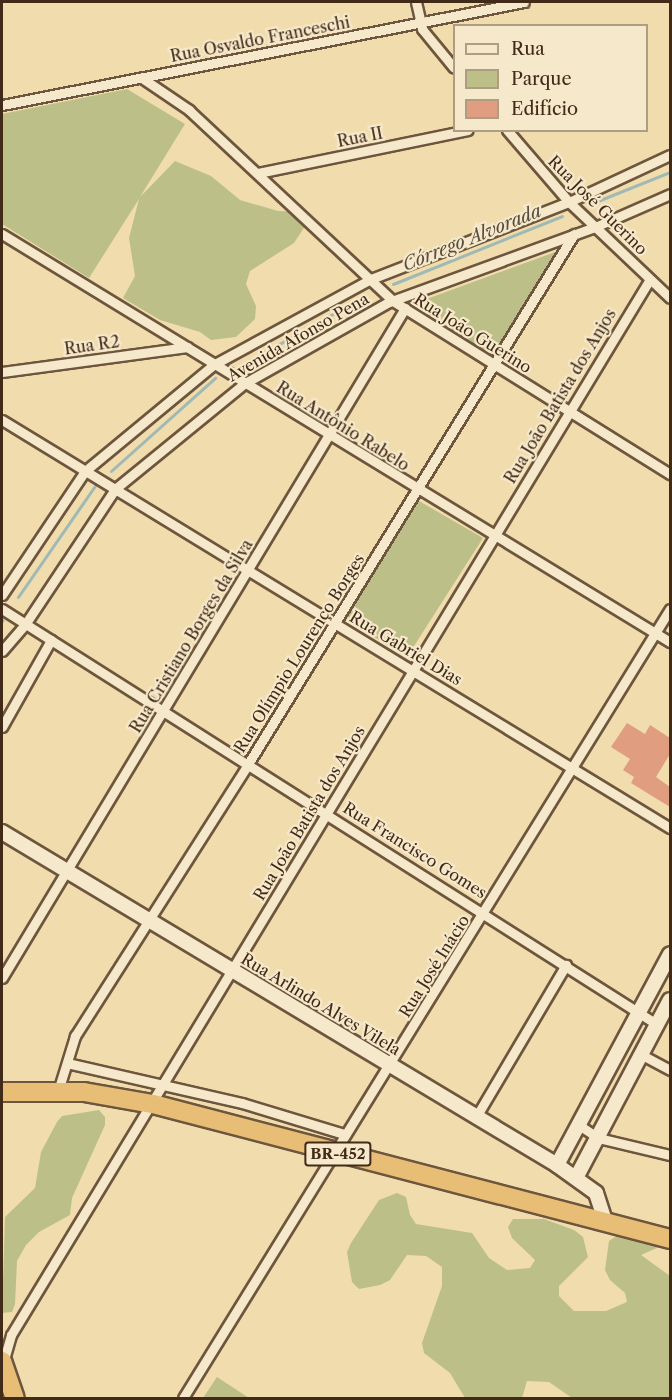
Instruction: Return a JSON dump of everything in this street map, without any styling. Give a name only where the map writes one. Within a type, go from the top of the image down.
[{"type":"highway","name":"BR-452","points":[[2,1093],[58,1091],[153,1104],[332,1153],[670,1239]]},
{"type":"highway","points":[[2,1363],[15,1398]]},
{"type":"street","points":[[416,2],[422,29],[453,67]]},
{"type":"street","name":"Rua Osvaldo Franceschi","points":[[2,105],[524,2]]},
{"type":"street","name":"Rua João Guerino","points":[[142,78],[189,110],[393,301],[670,474]]},
{"type":"street","name":"Rua II","points":[[258,173],[458,132]]},
{"type":"street","name":"Rua José Guerino","points":[[509,132],[569,202],[670,298]]},
{"type":"street","name":"Avenida Afonso Pena","points":[[2,595],[85,471],[213,365],[371,279],[569,202],[670,155]]},
{"type":"street","name":"Avenida Afonso Pena","points":[[2,651],[26,623],[116,489],[244,383],[393,301],[595,227],[670,194]]},
{"type":"street","name":"Rua Antônio Rabelo","points":[[2,234],[213,365],[670,642]]},
{"type":"street","name":"Rua Olímpio Lourenço Borges","points":[[58,1091],[75,1036],[248,764],[574,234]]},
{"type":"street","name":"Rua João Batista dos Anjos","points":[[2,1363],[11,1335],[153,1104],[162,1085],[412,669],[650,279]]},
{"type":"street","name":"Rua Cristiano Borges da Silva","points":[[2,978],[405,308]]},
{"type":"street","name":"Rua R2","points":[[2,372],[187,347]]},
{"type":"street","name":"Rua Gabriel Dias","points":[[2,420],[670,828]]},
{"type":"street","name":"Rua Francisco Gomes","points":[[2,609],[485,912],[658,1025]]},
{"type":"street","name":"Rua José Inácio","points":[[183,1398],[332,1153],[390,1065],[670,609]]},
{"type":"street","points":[[2,727],[51,640]]},
{"type":"street","name":"Rua Arlindo Alves Vilela","points":[[2,832],[557,1165],[596,1193],[605,1221]]},
{"type":"street","points":[[557,1165],[670,954]]},
{"type":"street","points":[[476,1117],[566,965]]},
{"type":"street","points":[[576,1179],[670,1000]]},
{"type":"street","points":[[642,1055],[670,1070]]},
{"type":"street","points":[[67,1063],[242,1103],[344,1134]]},
{"type":"street","points":[[579,1125],[598,1138],[670,1155]]},
{"type":"green space","points":[[127,89],[185,124],[140,197],[175,161],[211,176],[240,200],[278,211],[305,212],[307,223],[294,243],[250,271],[246,284],[256,306],[255,319],[236,337],[211,340],[200,332],[160,320],[123,298],[135,276],[129,238],[139,199],[89,278],[2,224],[2,114]]},
{"type":"green space","points":[[558,251],[493,356],[413,304]]},
{"type":"green space","points":[[419,501],[483,538],[407,657],[345,619]]},
{"type":"green space","points":[[99,1110],[105,1117],[105,1125],[72,1198],[70,1215],[39,1232],[26,1245],[17,1261],[15,1304],[12,1312],[2,1313],[5,1217],[35,1188],[41,1152],[62,1116]]},
{"type":"green space","points":[[397,1193],[406,1197],[410,1215],[416,1224],[472,1233],[489,1258],[507,1270],[530,1268],[535,1260],[512,1238],[508,1227],[513,1219],[544,1219],[574,1230],[583,1237],[588,1257],[559,1286],[559,1296],[574,1311],[606,1311],[627,1302],[625,1293],[610,1280],[605,1270],[609,1241],[618,1235],[651,1238],[659,1247],[641,1255],[670,1276],[670,1398],[572,1398],[549,1382],[527,1381],[522,1398],[465,1398],[450,1373],[424,1353],[422,1343],[442,1286],[442,1267],[426,1256],[407,1255],[390,1280],[380,1285],[359,1289],[352,1282],[347,1252],[351,1243],[379,1200]]},
{"type":"green space","points":[[217,1377],[249,1398],[203,1398]]},
{"type":"building","points":[[627,723],[645,734],[650,725],[670,738],[670,754],[656,777],[670,787],[670,807],[631,783],[634,777],[623,770],[630,759],[611,747]]},
{"type":"waterway","name":"Córrego Alvorada","points":[[595,202],[670,172]]},
{"type":"waterway","name":"Córrego Alvorada","points":[[393,284],[562,216]]},
{"type":"waterway","name":"Córrego Alvorada","points":[[242,365],[365,296]]},
{"type":"waterway","name":"Córrego Alvorada","points":[[111,471],[215,378]]},
{"type":"waterway","name":"Córrego Alvorada","points":[[18,597],[95,486]]}]
